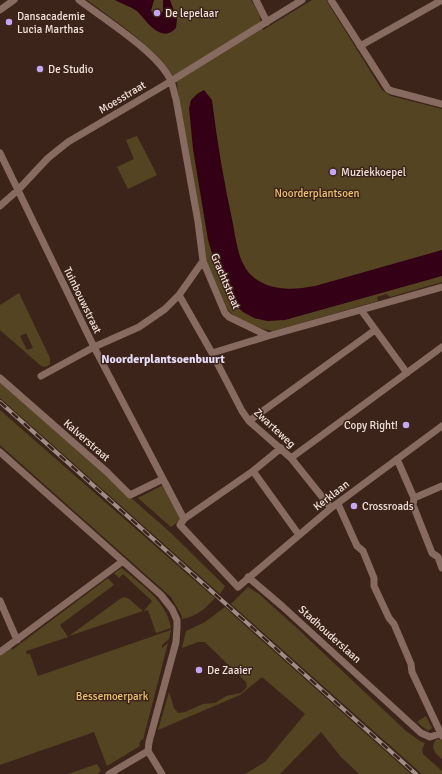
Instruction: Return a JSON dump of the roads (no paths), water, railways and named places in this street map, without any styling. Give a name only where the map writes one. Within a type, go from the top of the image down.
[{"type":"street","points":[[0,10],[14,0]]},
{"type":"street","points":[[79,0],[145,50],[163,69],[171,81]]},
{"type":"street","points":[[256,0],[267,22]]},
{"type":"street","name":"Moesstraat","points":[[0,206],[18,190],[48,158],[68,142],[171,81],[302,0]]},
{"type":"street","points":[[331,0],[388,89],[442,104]]},
{"type":"street","points":[[360,46],[442,0]]},
{"type":"street","name":"Grachtstraat","points":[[171,81],[176,98],[203,261],[225,313],[229,317],[268,336]]},
{"type":"street","name":"Tuinbouwstraat","points":[[0,153],[94,347],[184,519]]},
{"type":"street","points":[[41,376],[94,347],[139,327],[165,309],[179,295],[203,261]]},
{"type":"street","points":[[212,353],[442,287]]},
{"type":"street","name":"Zwarteweg","points":[[179,295],[212,353],[238,406],[249,421],[291,458],[331,508]]},
{"type":"street","points":[[361,310],[407,373]]},
{"type":"street","points":[[249,421],[375,330]]},
{"type":"street","points":[[291,458],[442,347]]},
{"type":"street","name":"Kalverstraat","points":[[0,378],[107,472],[130,495],[164,479]]},
{"type":"street","name":"Kerklaan","points":[[184,519],[180,525],[238,587],[331,508],[442,426]]},
{"type":"street","points":[[184,519],[253,471],[281,448]]},
{"type":"street","points":[[0,452],[123,561],[165,600],[172,609],[177,620],[176,642],[149,742],[148,751],[162,774]]},
{"type":"street","points":[[397,459],[414,498],[413,505],[432,553],[438,557],[442,568]]},
{"type":"street","points":[[253,471],[298,535]]},
{"type":"street","points":[[414,498],[442,486]]},
{"type":"street","points":[[338,504],[357,546],[362,551],[374,578],[374,586],[389,618],[394,624],[411,664],[412,672],[442,734]]},
{"type":"street","points":[[0,652],[123,561]]},
{"type":"street","name":"Stadhouderslaan","points":[[248,577],[427,737],[442,734]]},
{"type":"street","points":[[0,601],[17,640]]},
{"type":"street","points":[[109,774],[148,751]]},
{"type":"railway","points":[[0,402],[416,774]]},
{"type":"place","name":"De lepelaar","points":[[157,13]]},
{"type":"place","name":"Dansacademie Lucia Marthas","points":[[9,22]]},
{"type":"place","name":"De Studio","points":[[40,69]]},
{"type":"place","name":"Muziekkoepel","points":[[333,172]]},
{"type":"place","name":"Copy Right!","points":[[406,425]]},
{"type":"place","name":"Crossroads","points":[[354,506]]},
{"type":"place","name":"De Zaaier","points":[[199,670]]},
{"type":"district","name":"Noorderplantsoenbuurt","points":[[163,359]]},
{"type":"park label","name":"Noorderplantsoen","points":[[317,193]]},
{"type":"park label","name":"Bessemoerpark","points":[[112,696]]}]
